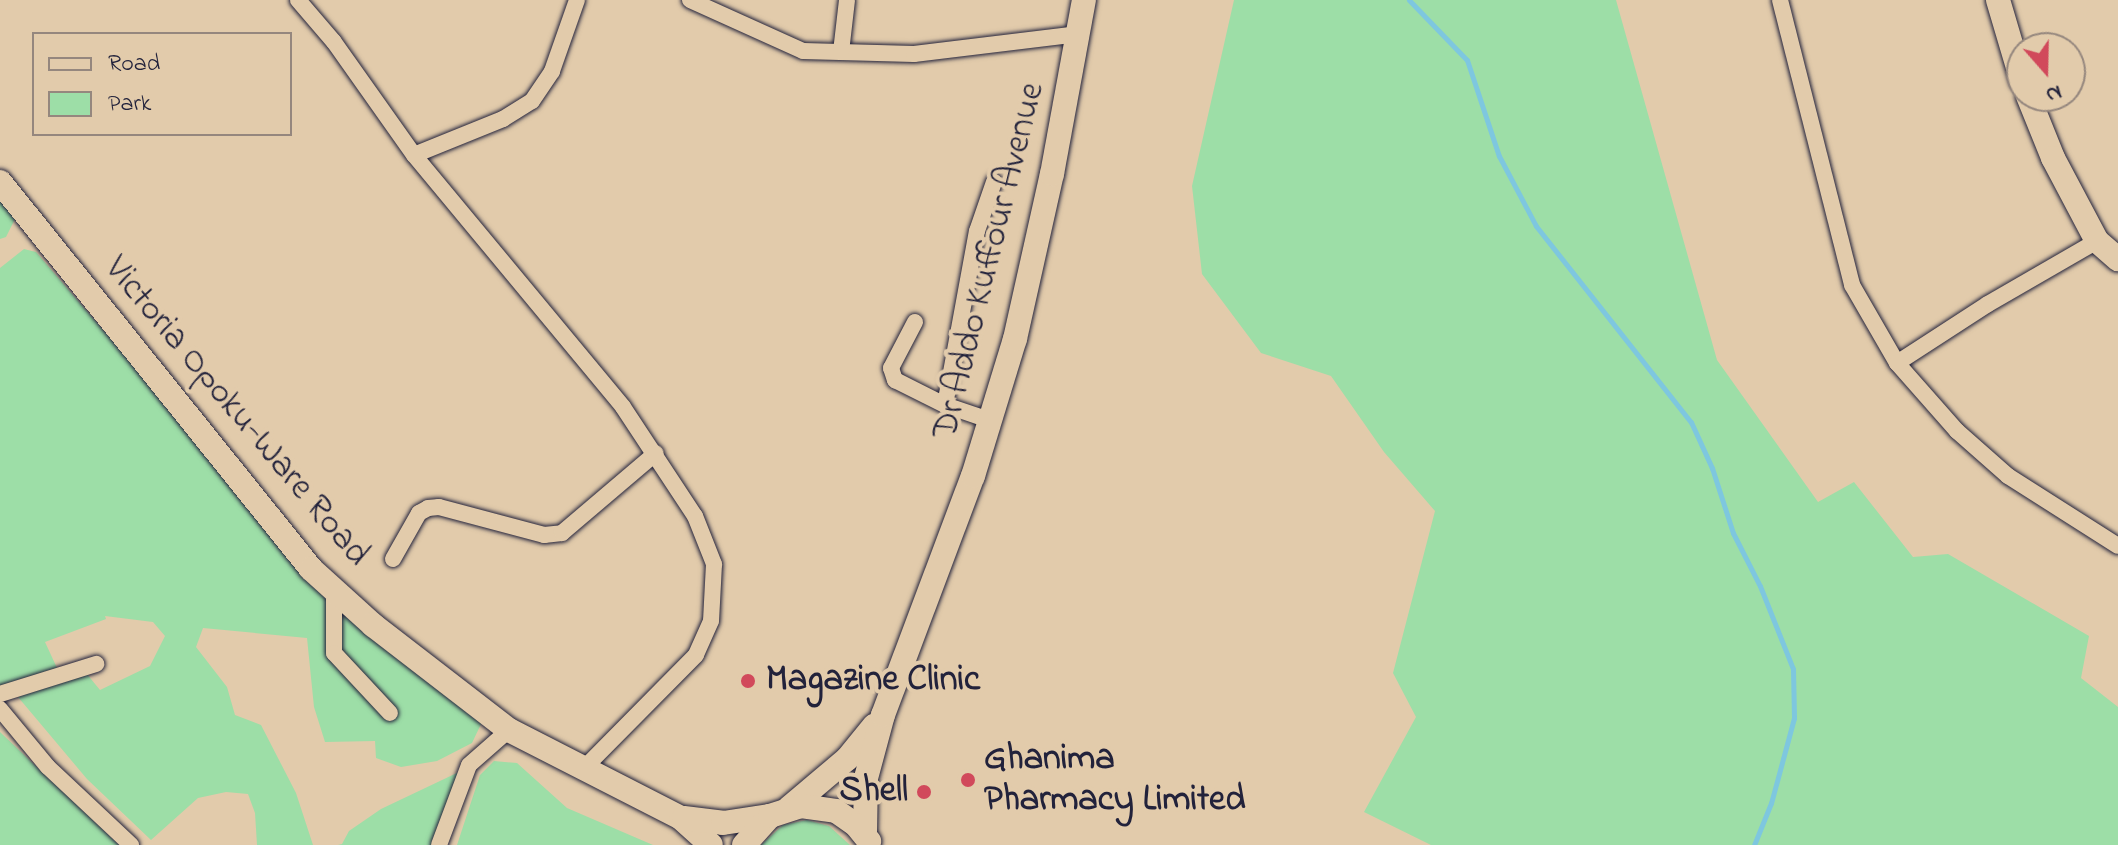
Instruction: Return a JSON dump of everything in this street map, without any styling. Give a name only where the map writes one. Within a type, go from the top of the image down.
[{"type":"main road","name":"Dr Addo Kuffour Avenue","points":[[883,715],[992,421],[1022,309],[1084,0]]},
{"type":"main road","points":[[1998,0],[2007,32]]},
{"type":"main road","points":[[2034,112],[2053,158],[2097,241],[2118,259]]},
{"type":"main road","name":"Victoria Opoku-Ware Road","points":[[0,182],[311,569],[373,625],[509,730],[681,818]]},
{"type":"main road","points":[[744,845],[779,812],[847,759],[883,715]]},
{"type":"main road","points":[[868,839],[866,778],[883,715]]},
{"type":"main road","points":[[681,818],[723,823],[825,807],[847,817],[868,839]]},
{"type":"main road","points":[[681,818],[711,845]]},
{"type":"street","points":[[298,0],[334,42],[414,155],[623,407],[695,516],[714,564],[711,621],[696,655],[585,767]]},
{"type":"street","points":[[414,155],[503,119],[532,101],[552,71],[577,0]]},
{"type":"street","points":[[690,0],[803,51],[914,54],[1079,34]]},
{"type":"street","points":[[841,52],[847,0]]},
{"type":"street","points":[[1780,0],[1852,285],[1897,363],[1957,431],[2008,476],[2118,546]]},
{"type":"street","points":[[945,405],[977,231],[994,182]]},
{"type":"street","points":[[1897,363],[1988,304],[2097,241]]},
{"type":"street","points":[[915,322],[891,368],[895,380],[945,405],[992,421]]},
{"type":"street","points":[[393,559],[419,513],[428,508],[439,507],[544,535],[562,533],[656,453]]},
{"type":"street","points":[[334,589],[333,646],[337,658],[390,713]]},
{"type":"street","points":[[0,694],[96,664]]},
{"type":"street","points":[[0,709],[48,767],[131,845]]},
{"type":"street","points":[[439,845],[469,765],[509,730]]},
{"type":"green space","points":[[1234,0],[1616,0],[1717,360],[1818,502],[1854,482],[1913,557],[1948,554],[2089,636],[2081,678],[2118,707],[2118,845],[1431,845],[1364,812],[1416,717],[1393,673],[1435,511],[1384,452],[1331,376],[1261,353],[1202,274],[1192,186]]},
{"type":"green space","points":[[0,195],[17,215],[6,237],[0,239]]},
{"type":"green space","points":[[24,249],[36,252],[343,609],[482,722],[472,743],[437,761],[401,767],[376,758],[375,741],[325,742],[314,707],[307,638],[203,628],[196,647],[227,687],[235,715],[261,725],[296,793],[313,845],[257,845],[255,813],[248,794],[226,792],[198,798],[151,840],[87,779],[18,697],[86,673],[100,690],[150,666],[165,636],[153,622],[105,616],[106,619],[45,642],[57,668],[0,686],[0,268]]},
{"type":"green space","points":[[0,732],[119,845],[0,845]]},
{"type":"green space","points":[[494,761],[517,763],[567,808],[653,845],[457,845],[480,775]]},
{"type":"green space","points":[[461,771],[433,845],[338,845],[342,844],[349,831],[381,809]]},
{"type":"green space","points":[[807,820],[829,826],[850,845],[761,845],[783,825]]},
{"type":"waterway","points":[[1409,0],[1467,60],[1499,156],[1536,226],[1691,422],[1712,468],[1733,533],[1760,586],[1793,669],[1794,718],[1771,803],[1754,845]]},
{"type":"place","name":"Magazine Clinic","points":[[748,681]]},
{"type":"place","name":"Ghanima Pharmacy Limited","points":[[968,780]]},
{"type":"place","name":"Shell","points":[[924,792]]}]
